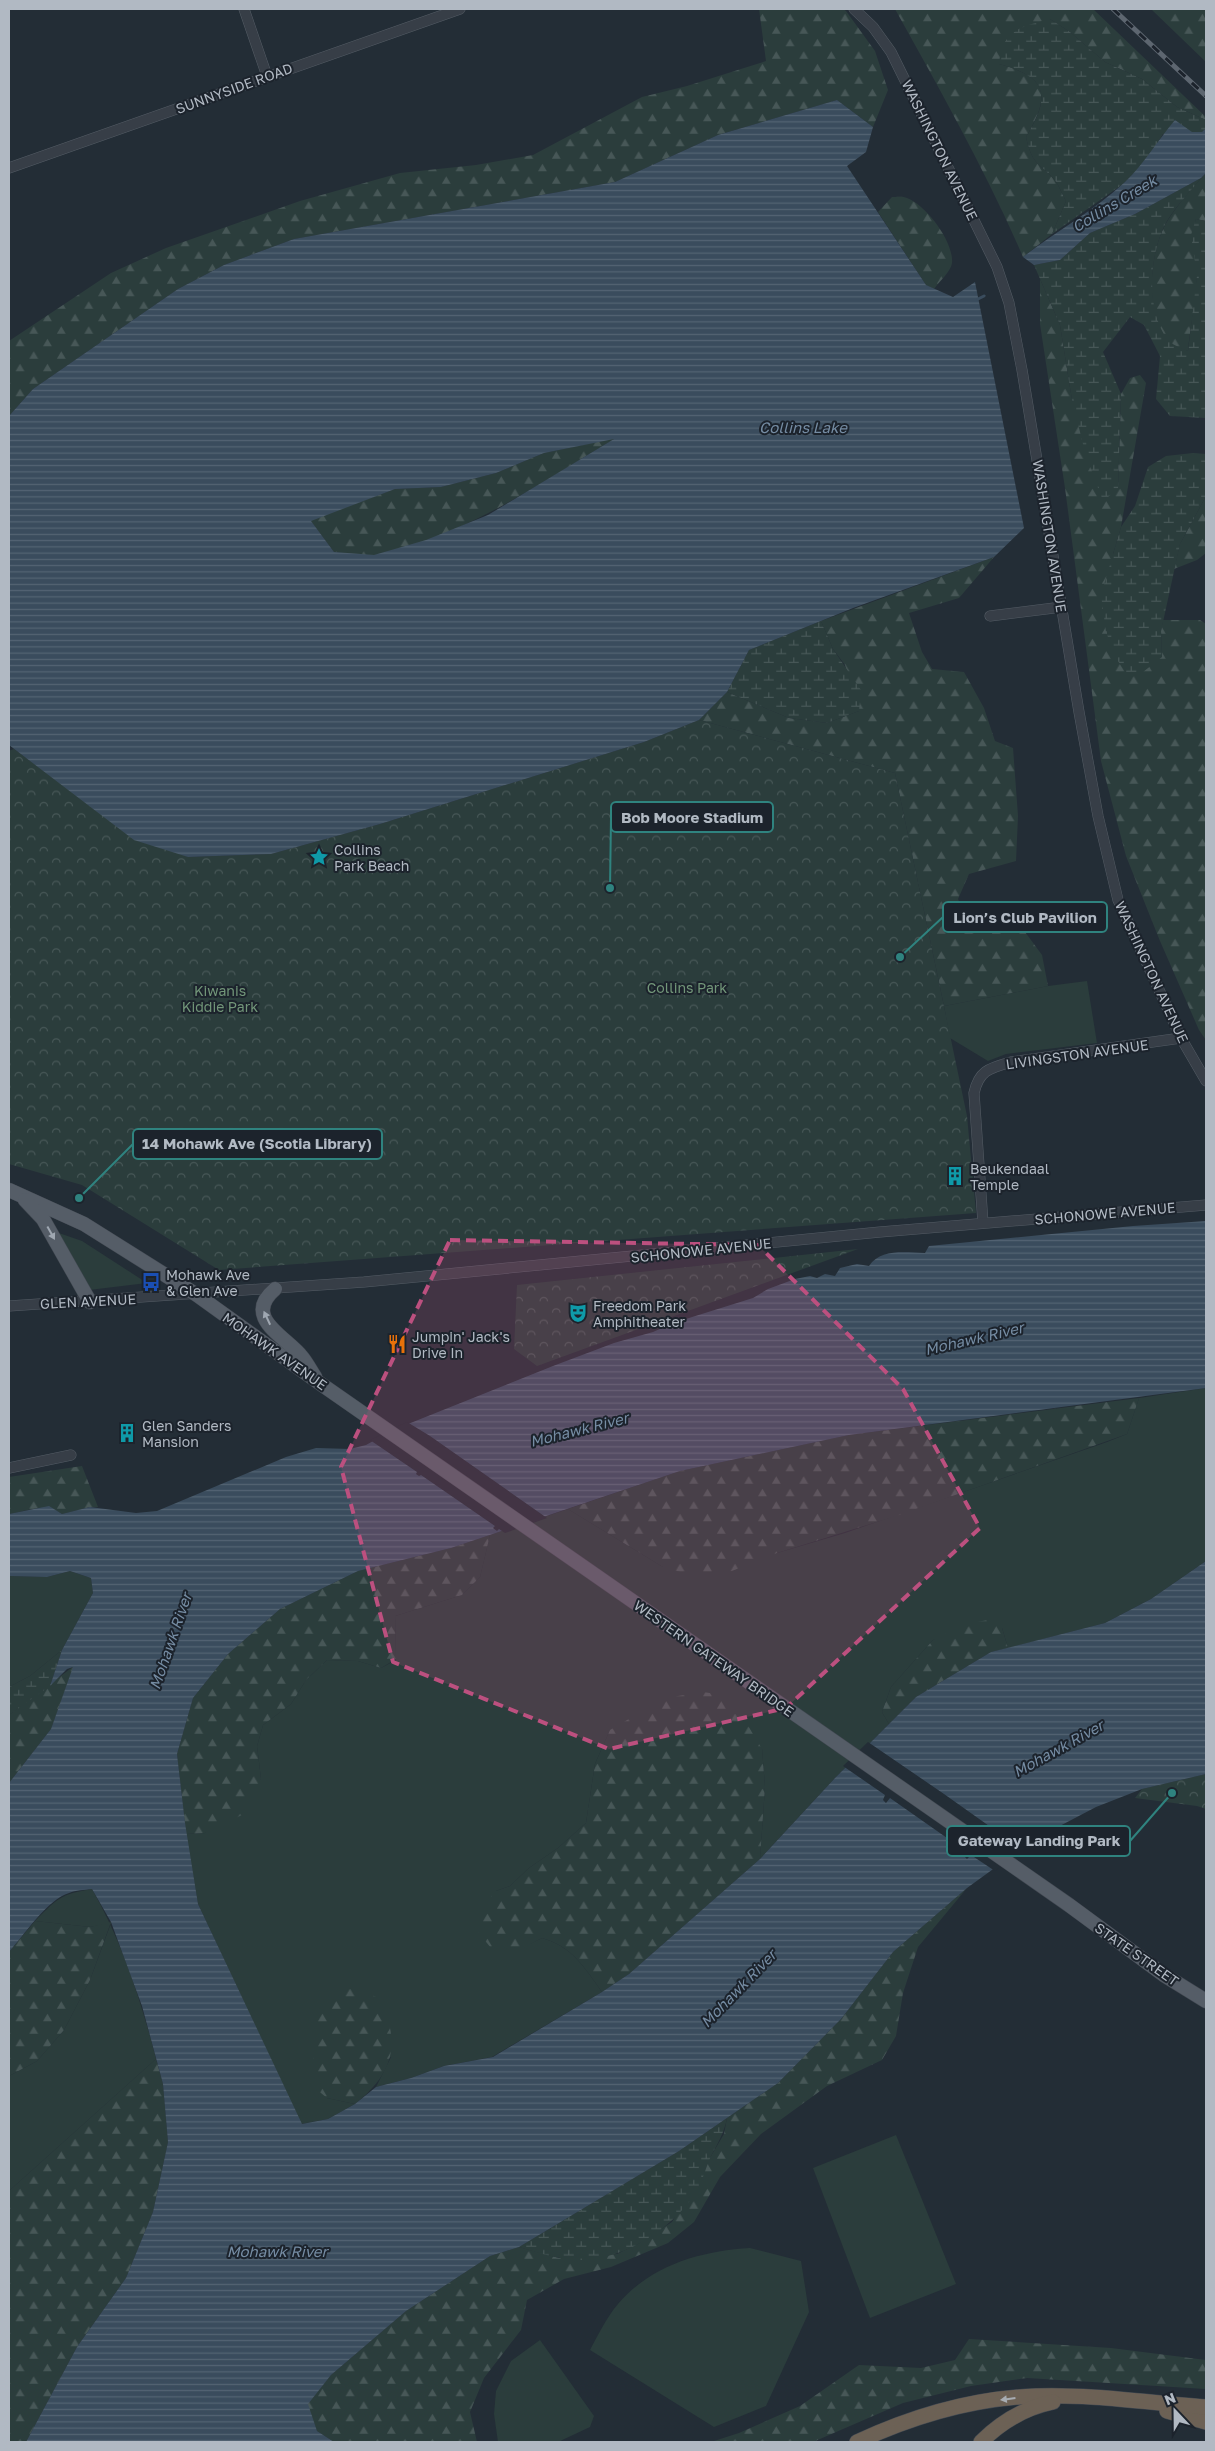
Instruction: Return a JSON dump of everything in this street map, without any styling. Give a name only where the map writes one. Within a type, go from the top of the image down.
[{"type":"highway","points":[[857,2442],[906,2421],[958,2406],[985,2402],[1048,2396],[1206,2407]]},
{"type":"highway","points":[[981,2442],[1006,2420],[1039,2405],[1074,2400],[1109,2400]]},
{"type":"highway","points":[[1130,2402],[1206,2422]]},
{"type":"main road","name":"MOHAWK AVENUE","points":[[15,1193],[84,1224],[196,1295],[360,1410]]},
{"type":"main road","points":[[15,1193],[43,1219],[90,1302]]},
{"type":"main road","points":[[275,1289],[264,1303],[264,1315],[279,1338],[302,1356],[318,1382]]},
{"type":"main road","name":"WESTERN GATEWAY BRIDGE","points":[[360,1410],[1069,1905]]},
{"type":"main road","name":"STATE STREET","points":[[1069,1905],[1164,1976],[1206,2001]]},
{"type":"street","points":[[244,9],[267,76]]},
{"type":"street","name":"SUNNYSIDE ROAD","points":[[9,168],[460,9]]},
{"type":"street","name":"WASHINGTON AVENUE","points":[[854,9],[873,27],[891,52],[1004,284],[1022,370],[1098,816],[1118,900],[1181,1038],[1206,1082]]},
{"type":"street","points":[[990,616],[1062,607]]},
{"type":"street","name":"LIVINGSTON AVENUE","points":[[983,1223],[975,1132],[974,1093],[977,1080],[988,1068],[1011,1062],[1181,1038]]},
{"type":"street","name":"SCHONOWE AVENUE","points":[[196,1295],[983,1223],[1206,1205]]},
{"type":"street","name":"GLEN AVENUE","points":[[9,1306],[196,1295]]},
{"type":"street","points":[[9,1468],[71,1456]]},
{"type":"highlighted area","points":[[450,1240],[758,1245],[903,1389],[980,1528],[786,1708],[609,1749],[393,1662],[341,1467]]},
{"type":"green space","points":[[759,9],[843,9],[846,11],[875,51],[888,90],[873,127],[837,100],[718,135],[615,182],[294,239],[224,265],[178,289],[33,389],[9,416],[9,341],[111,273],[166,248],[300,201],[400,173],[476,165],[533,155],[642,97],[687,86],[766,61]]},
{"type":"green space","points":[[895,9],[1093,9],[1206,117],[1206,120],[1177,107],[1142,79],[1105,62],[1070,32],[1050,19],[999,64],[1027,75],[1036,82],[1040,90],[1039,110],[1026,137],[1028,146],[1039,165],[1054,179],[1066,201],[1052,234],[1023,257],[1009,225],[946,100]]},
{"type":"green space","points":[[1151,9],[1206,9],[1206,62]]},
{"type":"green space","points":[[1050,19],[1070,32],[1105,62],[1142,79],[1177,107],[1206,120],[1206,128],[1202,132],[1163,134],[1147,160],[1123,184],[1052,234],[1066,201],[1054,179],[1033,157],[1026,137],[1039,110],[1040,90],[1036,82],[1027,75],[999,64],[1004,44],[1014,32]]},
{"type":"green space","points":[[1206,173],[1206,221],[1196,219],[1193,236],[1197,277],[1188,351],[1170,343],[1160,329],[1152,298],[1153,264],[1168,220]]},
{"type":"green space","points":[[1201,178],[1167,221],[1156,249],[1152,281],[1153,298],[1161,328],[1170,342],[1188,351],[1197,276],[1191,235],[1196,219],[1206,221],[1206,418],[1170,416],[1156,399],[1160,356],[1144,325],[1130,317],[1103,352],[1121,394],[1118,489],[1103,501],[1086,456],[1072,400],[1060,325],[1034,265],[1060,260],[1090,233],[1135,214]]},
{"type":"green space","points":[[892,197],[905,197],[914,202],[930,216],[944,235],[951,254],[952,263],[947,273],[934,289],[926,285],[878,212]]},
{"type":"green space","points":[[1040,279],[1060,325],[1072,400],[1118,489],[1121,394],[1130,378],[1140,375],[1146,383],[1121,527],[1113,554],[1162,657],[1161,631],[1163,620],[1200,620],[1206,624],[1206,1040],[1199,1030],[1160,941],[1126,856],[1101,761],[1065,488],[1040,324]]},
{"type":"green space","points":[[616,438],[500,507],[471,522],[408,547],[376,555],[334,552],[310,520],[395,489],[441,487],[496,473],[544,453]]},
{"type":"green space","points":[[1193,453],[1206,454],[1206,496],[1180,544],[1161,631],[1162,657],[1143,672],[1127,675],[1116,658],[1106,632],[1101,595],[1121,527],[1135,506],[1148,467],[1166,456]]},
{"type":"green space","points":[[1206,496],[1206,553],[1197,560],[1174,569],[1180,544]]},
{"type":"green space","points":[[994,557],[959,598],[909,613],[922,652],[932,669],[964,672],[984,708],[995,741],[1013,748],[1018,816],[1016,861],[969,874],[958,899],[969,924],[1025,932],[1042,955],[1048,986],[944,1006],[895,773],[699,720],[727,692],[789,718],[827,723],[859,711],[845,665],[833,649],[821,621]]},
{"type":"green space","points":[[821,621],[833,649],[861,690],[859,711],[827,723],[789,718],[727,692],[749,650]]},
{"type":"green space","name":"Collins Park","points":[[699,720],[895,773],[967,1116],[976,1213],[219,1270],[82,1185],[9,1164],[9,751],[14,749],[74,793],[188,857],[271,854],[380,824],[644,742]]},
{"type":"green space","points":[[1087,981],[1097,1043],[1006,1054],[988,1061],[950,1038],[944,1006],[1048,986]]},
{"type":"green space","points":[[56,1232],[82,1241],[147,1283],[89,1290]]},
{"type":"green space","points":[[858,1249],[537,1366],[514,1349],[517,1285]]},
{"type":"green space","points":[[1206,1388],[1206,1561],[1151,1599],[1105,1623],[1008,1648],[1002,1628],[933,1640],[891,1687],[882,1712],[889,1724],[835,1778],[760,1859],[765,1787],[762,1749],[610,1730],[595,1764],[586,1823],[558,1848],[529,1868],[510,1886],[496,1891],[519,1949],[542,1938],[562,1946],[577,1959],[602,1992],[492,2057],[444,2066],[411,2078],[376,2087],[391,2057],[327,2098],[355,2104],[328,2119],[301,2124],[198,1904],[186,1834],[205,1833],[261,1779],[257,1746],[263,1725],[291,1704],[306,1680],[327,1660],[358,1661],[381,1668],[396,1660],[395,1616],[462,1595],[480,1577],[490,1535],[568,1509],[663,1567],[777,1553],[845,1533],[1107,1442],[1127,1434],[1139,1398]]},
{"type":"green space","points":[[1139,1398],[1127,1434],[896,1516],[777,1553],[709,1580],[663,1567],[568,1509],[680,1471],[849,1435]]},
{"type":"green space","points":[[82,1466],[98,1507],[90,1507],[62,1514],[56,1510],[43,1508],[9,1514],[9,1477]]},
{"type":"green space","points":[[490,1535],[480,1577],[462,1595],[395,1616],[396,1659],[381,1668],[358,1661],[327,1660],[306,1680],[291,1704],[263,1725],[257,1746],[261,1779],[242,1815],[205,1833],[186,1834],[177,1754],[193,1698],[228,1654],[280,1609],[358,1571],[451,1548]]},
{"type":"green space","points":[[70,1571],[91,1578],[93,1593],[62,1650],[30,1676],[9,1687],[9,1576],[47,1577]]},
{"type":"green space","points":[[988,1620],[1002,1628],[1008,1648],[991,1652],[916,1697],[889,1724],[882,1712],[891,1687],[933,1640],[966,1624]]},
{"type":"green space","points":[[62,1650],[50,1686],[9,1715],[9,1687],[30,1676]]},
{"type":"green space","points":[[74,1666],[51,1729],[9,1783],[9,1715]]},
{"type":"green space","points":[[703,1692],[716,1694],[749,1727],[762,1749],[765,1787],[760,1859],[629,1974],[602,1992],[570,1952],[562,1946],[542,1938],[519,1950],[491,1948],[478,1932],[482,1907],[496,1891],[510,1886],[529,1868],[558,1848],[586,1823],[595,1764],[610,1730],[646,1709],[678,1696]]},
{"type":"green space","points":[[1206,1774],[1206,1809],[1197,1806],[1135,1798],[1142,1789]]},
{"type":"green space","points":[[967,1888],[918,1947],[903,1993],[896,2036],[882,2060],[827,2086],[761,2134],[720,2177],[694,2222],[668,2243],[611,2267],[564,2279],[527,2300],[521,2330],[484,2378],[470,2412],[477,2442],[334,2442],[317,2431],[307,2404],[331,2375],[406,2311],[490,2256],[519,2247],[559,2258],[617,2254],[638,2244],[672,2222],[724,2134],[727,2118],[778,2083],[841,2019],[893,1952]]},
{"type":"green space","points":[[92,1889],[110,1923],[90,1927],[35,1921],[60,1899],[73,1893]]},
{"type":"green space","points":[[35,1921],[90,1927],[111,1922],[90,1980],[64,2030],[37,2061],[9,2076],[9,1952]]},
{"type":"green space","points":[[110,1925],[130,1972],[156,2059],[9,2191],[9,2076],[37,2061],[64,2030],[90,1980]]},
{"type":"green space","points":[[353,1988],[379,1998],[388,2020],[392,2040],[389,2061],[379,2080],[355,2104],[327,2098],[315,2088],[313,2055],[320,2001],[332,1994]]},
{"type":"green space","points":[[156,2059],[163,2084],[168,2142],[153,2212],[126,2278],[77,2347],[26,2442],[9,2442],[9,2191]]},
{"type":"green space","points":[[727,2118],[697,2191],[675,2218],[651,2237],[637,2245],[609,2256],[585,2260],[556,2257],[519,2247],[679,2151]]},
{"type":"green space","points":[[896,2135],[956,2284],[870,2318],[813,2168]]},
{"type":"green space","points":[[750,2248],[801,2261],[809,2312],[766,2406],[714,2427],[590,2350],[614,2309],[631,2291],[646,2279],[678,2262],[713,2253]]},
{"type":"green space","points":[[969,2339],[1111,2348],[1206,2360],[1206,2389],[1027,2378],[971,2386],[903,2403],[813,2442],[711,2442],[739,2433],[800,2406],[859,2365],[921,2368],[955,2360]]},
{"type":"green space","points":[[540,2340],[594,2416],[590,2427],[558,2442],[498,2442],[494,2414],[496,2391],[511,2361]]},
{"type":"water","name":"Collins Lake","points":[[837,100],[873,127],[866,152],[847,166],[926,285],[953,297],[975,282],[1024,528],[994,557],[853,608],[749,650],[727,692],[699,720],[644,742],[380,824],[271,854],[188,857],[134,840],[9,745],[9,416],[33,389],[178,289],[224,265],[294,239],[615,182],[718,135]],"holes":[[[614,439],[488,515],[426,540],[374,555],[334,552],[311,521],[395,489],[441,487],[496,473],[544,453]]]},
{"type":"water","name":"Collins Creek","points":[[1175,120],[1192,132],[1202,132],[1206,128],[1206,173],[1201,178],[1135,214],[1090,233],[1060,260],[1034,265],[1023,257],[1101,202],[1125,182]]},
{"type":"water","name":"Mohawk River","points":[[1206,1221],[1206,1388],[849,1435],[680,1471],[451,1548],[358,1571],[280,1609],[228,1654],[193,1698],[177,1754],[185,1823],[198,1904],[302,2124],[328,2119],[355,2104],[376,2087],[411,2078],[444,2066],[493,2057],[602,1992],[629,1974],[760,1859],[835,1778],[916,1697],[991,1652],[1105,1623],[1151,1599],[1206,1561],[1206,1774],[1142,1789],[1096,1807],[1033,1840],[967,1888],[893,1952],[841,2019],[778,2083],[679,2151],[519,2247],[490,2256],[406,2311],[331,2375],[308,2404],[317,2431],[334,2442],[26,2442],[77,2347],[126,2278],[153,2212],[168,2142],[163,2084],[142,2006],[111,1922],[92,1889],[72,1892],[53,1903],[44,1910],[9,1952],[9,1783],[51,1729],[73,1667],[67,1669],[50,1686],[62,1650],[93,1593],[91,1578],[70,1571],[47,1577],[9,1576],[9,1514],[49,1506],[62,1514],[90,1507],[136,1513],[157,1511],[286,1457],[316,1448],[350,1449],[366,1445],[393,1430],[614,1343],[653,1332],[673,1323],[753,1298],[768,1289],[795,1279],[810,1276],[817,1278],[825,1274],[835,1276],[840,1268],[857,1264],[869,1266],[880,1256],[887,1254],[902,1252],[925,1253],[929,1246],[1133,1226]]},
{"type":"pier","points":[[407,1422],[547,1518],[505,1533],[499,1529],[497,1531],[493,1528],[495,1526],[421,1475],[416,1474],[417,1472],[370,1440]]},
{"type":"pier","points":[[868,1742],[1023,1850],[995,1871],[971,1855],[967,1859],[964,1856],[967,1852],[890,1798],[886,1803],[883,1800],[885,1795],[843,1766]]},
{"type":"waterway","name":"Collins Creek","points":[[978,299],[984,296]]},
{"type":"railway","points":[[1113,9],[1206,96]]},
{"type":"place","name":"Collins Park Beach","points":[[319,857]]},
{"type":"place","name":"Bob Moore Stadium","points":[[610,888]]},
{"type":"place","name":"Lion’s Club Pavilion","points":[[900,957]]},
{"type":"place","name":"Beukendaal Temple","points":[[955,1176]]},
{"type":"place","name":"14 Mohawk Ave (Scotia Library)","points":[[79,1198]]},
{"type":"place","name":"Mohawk Ave & Glen Ave","points":[[151,1282]]},
{"type":"place","name":"Freedom Park Amphitheater","points":[[578,1313]]},
{"type":"place","name":"Jumpin' Jack's Drive In","points":[[397,1344]]},
{"type":"place","name":"Glen Sanders Mansion","points":[[127,1433]]},
{"type":"place","name":"Gateway Landing Park","points":[[1172,1793]]},
{"type":"park label","name":"Kiwanis Kiddie Park","points":[[220,998]]}]
